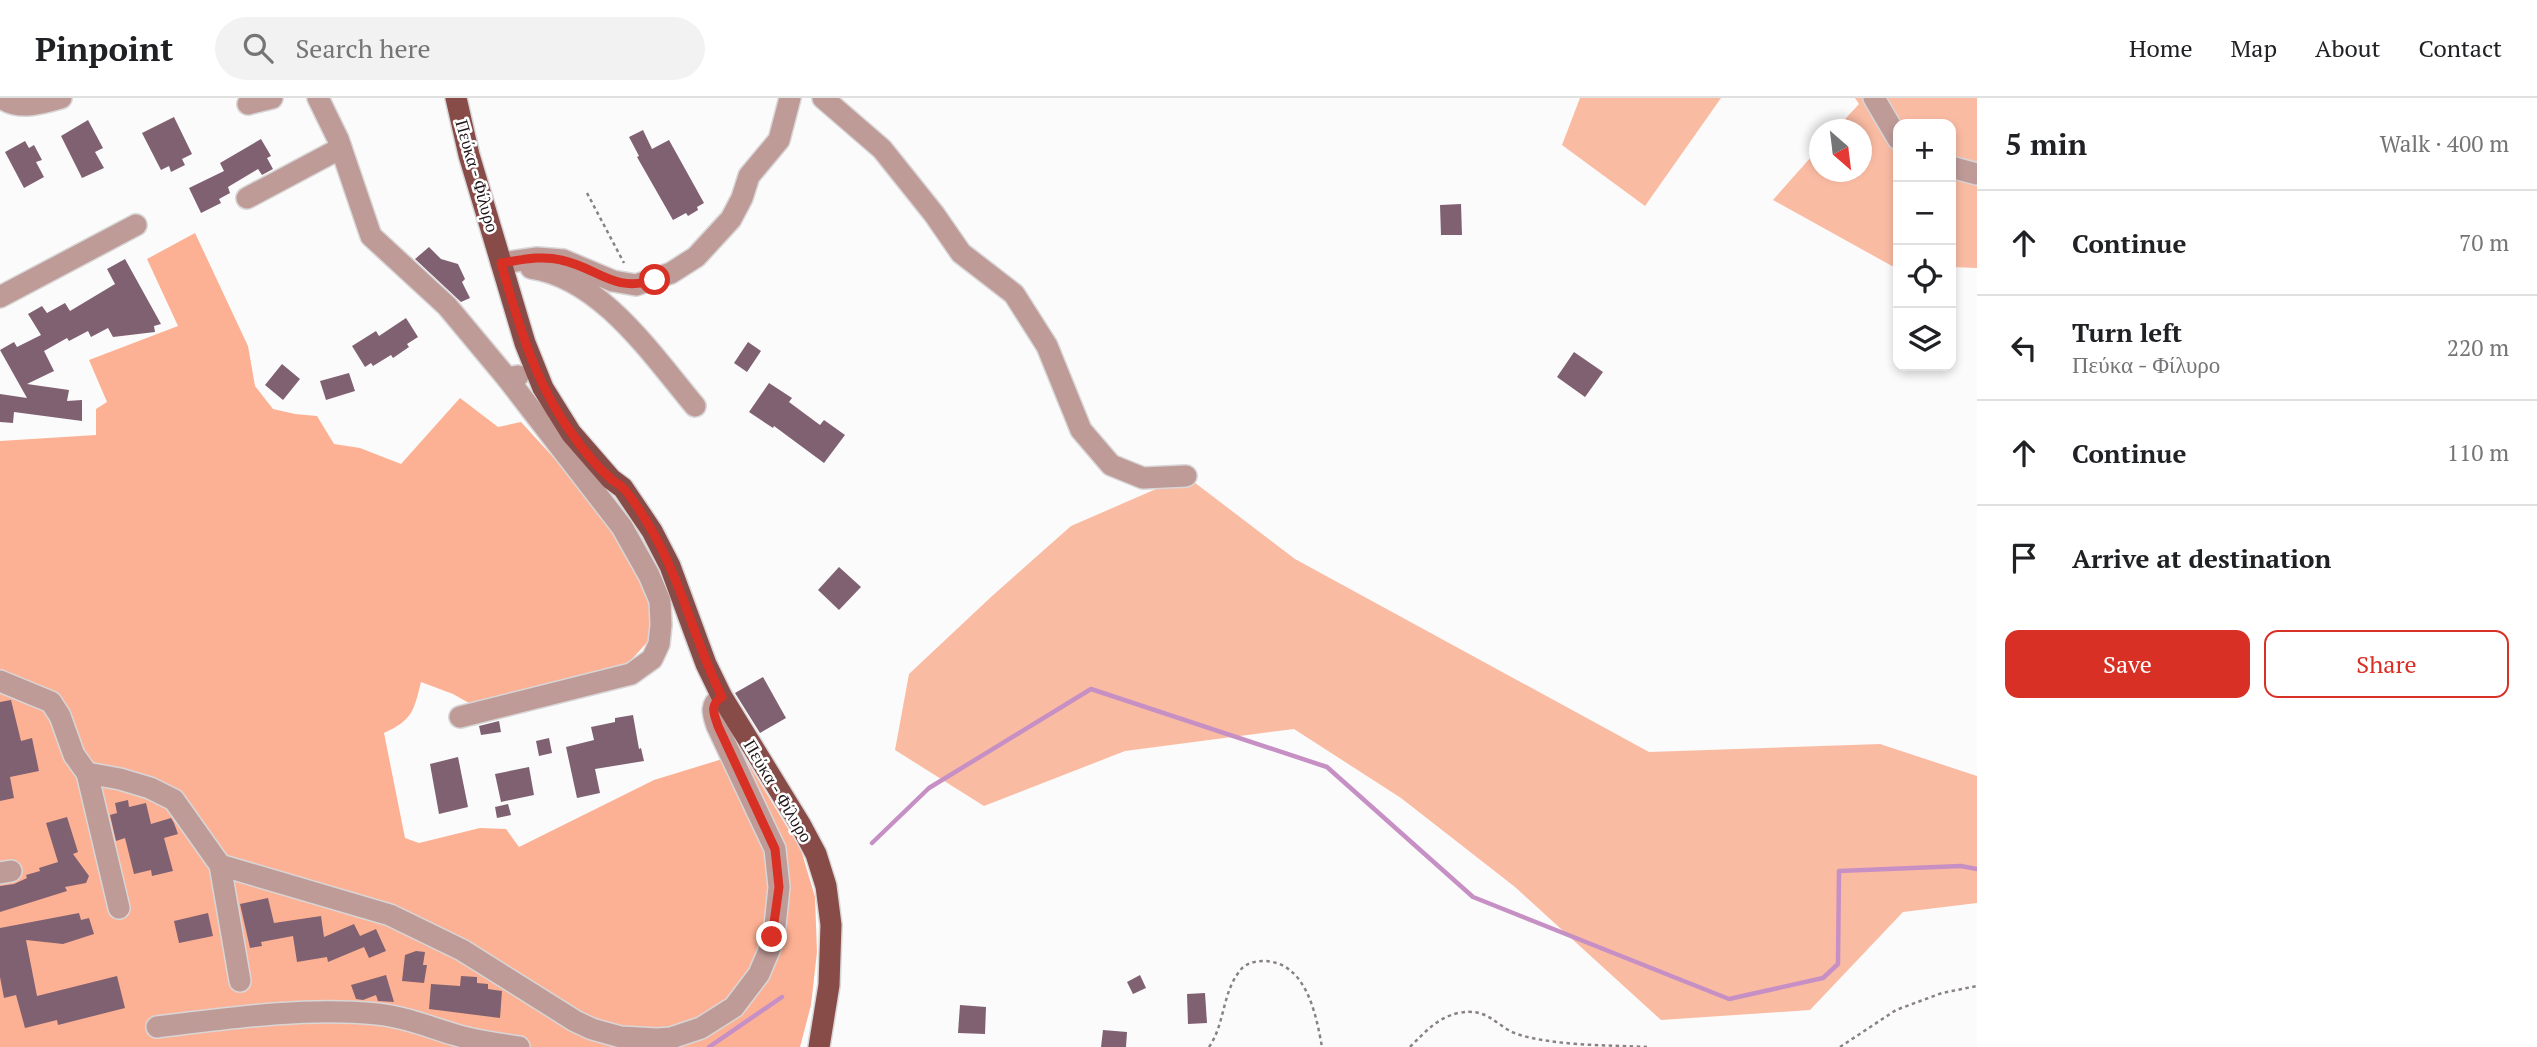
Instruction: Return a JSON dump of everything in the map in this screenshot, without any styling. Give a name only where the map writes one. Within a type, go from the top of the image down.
[{"type":"main road","name":"Πεύκα - Φίλυρο","points":[[456,98],[469,155],[525,343],[551,403],[571,433],[611,480],[623,488],[652,531],[670,566],[706,664],[722,697],[800,824],[820,867],[829,905],[831,944],[829,985],[819,1047]]},
{"type":"street","points":[[2,98],[6,102],[37,105],[61,98]]},
{"type":"street","points":[[248,104],[272,98]]},
{"type":"street","points":[[318,98],[341,148],[371,236],[447,306],[507,378],[622,527],[660,601],[659,644],[652,659],[631,674],[460,717]]},
{"type":"street","points":[[501,263],[537,258],[563,260],[612,281],[636,285],[678,269],[696,257],[717,236],[738,208],[752,171],[779,140],[790,98]]},
{"type":"street","points":[[823,98],[882,149],[961,253],[1014,294],[1047,346],[1081,430],[1111,465],[1143,478],[1186,476]]},
{"type":"street","points":[[1874,98],[1893,130]]},
{"type":"street","points":[[247,198],[341,148]]},
{"type":"street","points":[[1956,168],[1977,174]]},
{"type":"street","points":[[0,297],[136,225]]},
{"type":"street","points":[[501,263],[543,269],[590,292],[640,341],[695,406]]},
{"type":"street","points":[[507,378],[538,374]]},
{"type":"street","points":[[0,681],[51,702],[60,716],[74,755],[87,773],[119,908]]},
{"type":"street","points":[[220,865],[390,915],[462,950],[592,1029],[632,1043],[687,1034],[723,1015],[743,998],[751,986],[770,948],[779,887],[776,858],[768,832],[718,726],[713,708],[715,702],[722,697]]},
{"type":"street","points":[[87,773],[150,788],[174,800],[220,865],[240,981]]},
{"type":"street","points":[[157,1027],[243,1016],[332,1012],[379,1014],[476,1040],[519,1047]]},
{"type":"path","points":[[587,193],[636,285]]},
{"type":"path","points":[[1209,1047],[1217,1034],[1226,999],[1238,972],[1248,964],[1261,961],[1284,966],[1301,983],[1312,1003],[1322,1047]]},
{"type":"path","points":[[1840,1047],[1896,1010],[1942,993],[1977,986]]},
{"type":"path","points":[[1410,1047],[1438,1020],[1460,1013],[1489,1015],[1516,1033],[1563,1042],[1647,1047]]},
{"type":"path","points":[[1561,1047],[1563,1042]]},
{"type":"shaded area","points":[[1580,98],[1721,98],[1645,206],[1562,145]]},
{"type":"shaded area","points":[[1855,98],[1977,98],[1977,268],[1956,267],[1956,119],[1893,119],[1893,266],[1773,200],[1809,159],[1809,182],[1872,182],[1872,119],[1845,119],[1859,104]]},
{"type":"shaded area","points":[[195,233],[248,346],[255,386],[273,409],[317,416],[334,444],[360,448],[401,464],[460,398],[498,427],[521,422],[565,470],[621,542],[653,608],[651,638],[623,669],[469,703],[421,682],[407,719],[384,733],[405,838],[419,843],[480,828],[506,829],[519,847],[654,780],[742,753],[801,850],[815,897],[817,952],[811,1005],[800,1047],[0,1047],[0,441],[96,435],[96,409],[107,402],[89,360],[178,326],[147,259]]},
{"type":"shaded area","points":[[1186,476],[1295,559],[1649,752],[1880,744],[1977,776],[1977,903],[1903,912],[1810,1010],[1661,1020],[1515,887],[1401,798],[1294,729],[1125,751],[984,806],[895,750],[909,674],[1071,526]]},
{"type":"building","points":[[174,117],[192,154],[182,159],[185,165],[171,172],[169,166],[161,170],[142,133]]},
{"type":"building","points":[[88,120],[103,148],[95,152],[104,168],[82,178],[61,136]]},
{"type":"building","points":[[643,130],[652,149],[669,140],[704,203],[697,207],[698,210],[673,220],[637,157],[639,156],[629,137]]},
{"type":"building","points":[[261,139],[271,156],[267,158],[273,169],[262,175],[258,169],[228,187],[230,193],[219,199],[221,203],[201,213],[189,188],[224,171],[220,163]]},
{"type":"building","points":[[25,141],[29,148],[34,145],[42,160],[36,162],[44,177],[24,188],[5,152]]},
{"type":"building","points":[[1461,204],[1462,235],[1441,235],[1440,205]]},
{"type":"building","points":[[429,247],[441,259],[458,264],[465,279],[462,282],[470,298],[461,302],[415,259]]},
{"type":"building","points":[[125,259],[161,324],[154,326],[155,332],[113,337],[108,328],[91,337],[88,331],[69,341],[67,338],[44,351],[54,371],[27,384],[69,390],[67,401],[82,400],[82,421],[14,412],[13,423],[0,422],[0,394],[27,398],[0,350],[14,342],[17,347],[41,335],[28,314],[42,306],[47,313],[65,303],[70,311],[115,284],[107,269]]},
{"type":"building","points":[[406,318],[418,337],[393,358],[391,355],[373,366],[371,363],[365,367],[352,346],[376,331],[379,336]]},
{"type":"building","points":[[748,342],[761,351],[747,372],[734,363]]},
{"type":"building","points":[[1574,352],[1603,372],[1585,397],[1557,377]]},
{"type":"building","points":[[282,364],[300,379],[283,400],[265,385]]},
{"type":"building","points":[[349,373],[355,391],[326,400],[320,381]]},
{"type":"building","points":[[769,383],[792,398],[789,402],[820,425],[824,420],[845,435],[824,463],[774,426],[773,428],[749,412]]},
{"type":"building","points":[[839,567],[861,587],[839,610],[818,590]]},
{"type":"building","points":[[763,677],[786,718],[760,733],[735,693]]},
{"type":"building","points":[[11,700],[21,741],[32,738],[39,771],[10,777],[14,798],[0,801],[0,702]]},
{"type":"building","points":[[633,715],[644,761],[595,769],[600,793],[577,798],[566,747],[594,740],[591,727]]},
{"type":"building","points":[[499,721],[501,732],[481,735],[479,726]]},
{"type":"building","points":[[549,738],[552,753],[539,756],[536,741]]},
{"type":"building","points":[[458,757],[468,807],[439,814],[430,764]]},
{"type":"building","points":[[529,767],[534,795],[501,802],[495,774]]},
{"type":"building","points":[[128,800],[129,807],[146,803],[151,824],[171,818],[178,834],[164,838],[173,871],[152,876],[151,870],[134,874],[125,838],[116,841],[110,815],[117,813],[115,803]]},
{"type":"building","points":[[508,804],[511,815],[497,818],[495,807]]},
{"type":"building","points":[[67,817],[78,852],[73,854],[89,876],[86,883],[65,887],[67,891],[0,912],[0,886],[14,884],[27,878],[26,875],[40,871],[39,868],[58,862],[46,823]]},
{"type":"building","points":[[268,898],[274,923],[321,916],[324,937],[354,924],[360,936],[376,929],[386,951],[369,958],[364,947],[328,962],[327,957],[297,962],[293,936],[261,942],[262,946],[250,948],[240,904]]},
{"type":"building","points":[[79,913],[81,920],[89,918],[94,934],[63,944],[26,940],[37,996],[117,976],[125,1008],[58,1025],[57,1020],[25,1028],[16,995],[4,998],[0,977],[0,928]]},
{"type":"building","points":[[208,913],[213,936],[179,943],[174,921]]},
{"type":"building","points":[[416,951],[425,952],[423,965],[427,965],[424,983],[402,981],[405,955]]},
{"type":"building","points":[[386,975],[394,1002],[378,1001],[376,995],[363,1000],[356,999],[351,985]]},
{"type":"building","points":[[1140,975],[1146,988],[1133,994],[1127,982]]},
{"type":"building","points":[[461,976],[477,977],[477,983],[488,984],[488,989],[502,991],[500,1018],[429,1009],[431,984],[460,986]]},
{"type":"building","points":[[1205,993],[1207,1023],[1188,1024],[1187,994]]},
{"type":"building","points":[[960,1005],[986,1007],[985,1034],[958,1033]]},
{"type":"building","points":[[1103,1030],[1127,1032],[1126,1047],[1101,1047]]},
{"type":"waterway","points":[[872,843],[929,788],[1091,689],[1327,767],[1473,897],[1729,999],[1823,978],[1838,964],[1839,871],[1961,866],[1977,869]]},
{"type":"waterway","points":[[709,1047],[782,997]]},
{"type":"route","points":[[655,280],[636,285],[623,284],[563,260],[551,258],[501,263],[525,343],[551,403],[571,433],[611,480],[630,497],[658,542],[676,580],[706,664],[722,697],[715,702],[713,708],[718,726],[775,849],[779,887],[772,937]]}]
